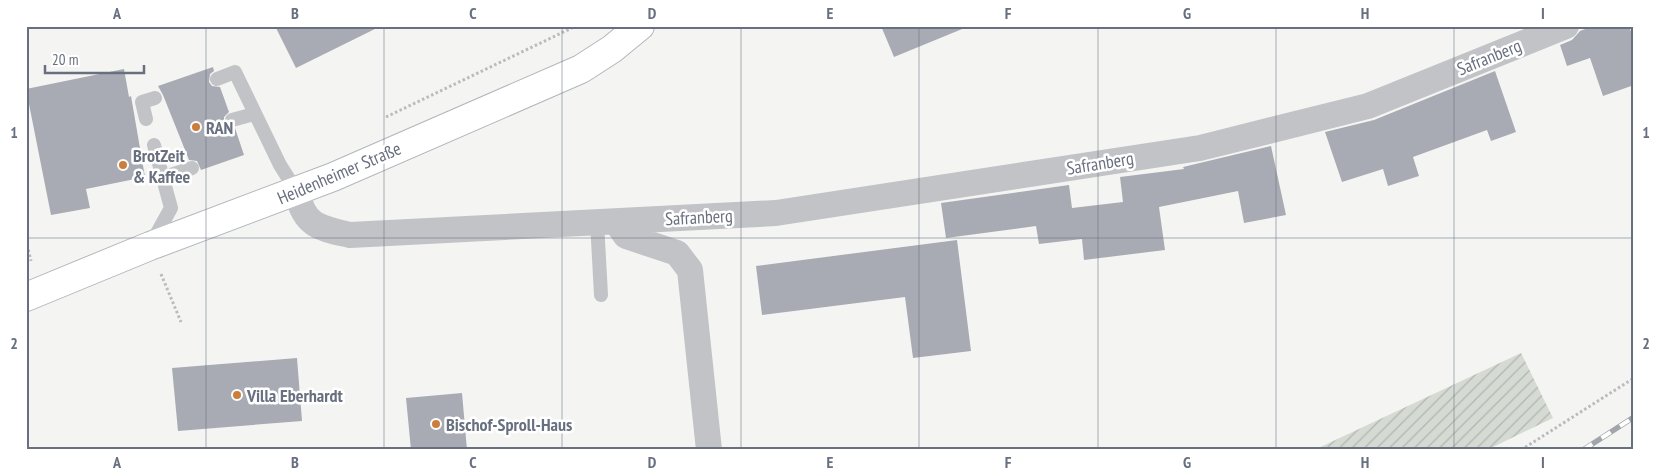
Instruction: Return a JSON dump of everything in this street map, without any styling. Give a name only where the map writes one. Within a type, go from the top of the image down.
[{"type":"main road","name":"Heidenheimer Straße","points":[[26,298],[150,246],[297,192],[581,69],[612,49],[640,26]]},
{"type":"street","name":"Safranberg","points":[[297,192],[301,210],[311,222],[324,229],[350,235],[776,213],[1200,148],[1368,106],[1566,26]]},
{"type":"street","name":"Safranberg","points":[[607,222],[626,236],[677,252],[690,270],[708,450]]},
{"type":"lane","points":[[217,79],[235,72],[280,165],[297,192]]},
{"type":"lane","points":[[146,120],[142,102],[155,98]]},
{"type":"lane","points":[[232,120],[254,114]]},
{"type":"lane","points":[[150,246],[170,208],[154,145]]},
{"type":"lane","points":[[162,178],[192,168]]},
{"type":"lane","points":[[601,295],[607,222]]},
{"type":"path","points":[[378,121],[576,26]]},
{"type":"path","points":[[26,240],[31,261]]},
{"type":"path","points":[[150,246],[181,322]]},
{"type":"path","points":[[26,263],[40,258]]},
{"type":"path","points":[[1521,450],[1634,378]]},
{"type":"shaded area","points":[[1521,353],[1553,418],[1487,450],[1314,450]]},
{"type":"building","points":[[275,26],[381,26],[296,68]]},
{"type":"building","points":[[881,26],[967,26],[967,27],[894,57]]},
{"type":"building","points":[[1593,26],[1629,26],[1634,40],[1634,85],[1603,96],[1590,58],[1567,66],[1560,45],[1572,40],[1580,31]]},
{"type":"building","points":[[213,67],[214,71],[210,74],[209,82],[212,86],[220,87],[229,112],[224,117],[224,123],[229,128],[235,128],[244,155],[201,170],[197,161],[189,160],[158,86]]},
{"type":"building","points":[[124,69],[129,97],[131,96],[145,177],[86,189],[90,208],[51,215],[26,89]]},
{"type":"building","points":[[1495,71],[1516,132],[1491,141],[1487,130],[1413,157],[1419,176],[1388,186],[1383,169],[1342,182],[1325,132],[1374,120]]},
{"type":"building","points":[[1271,146],[1286,215],[1244,223],[1238,191],[1159,207],[1165,250],[1084,260],[1082,239],[1039,244],[1036,226],[946,238],[941,203],[1069,185],[1072,208],[1123,202],[1120,177],[1184,169],[1183,167]]},
{"type":"building","points":[[957,240],[971,351],[913,358],[905,297],[762,315],[756,266]]},
{"type":"building","name":"Villa Eberhardt","points":[[297,358],[302,421],[178,431],[172,368]]},
{"type":"building","name":"Bischof-Sproll-Haus","points":[[462,393],[467,450],[411,450],[406,398]]},
{"type":"railway","points":[[1583,450],[1634,417]]},
{"type":"place","name":"RAN","points":[[196,127]]},
{"type":"place","name":"BrotZeit & Kaffee","points":[[123,165]]},
{"type":"place","name":"Villa Eberhardt","points":[[237,395]]},
{"type":"place","name":"Bischof-Sproll-Haus","points":[[436,424]]}]
